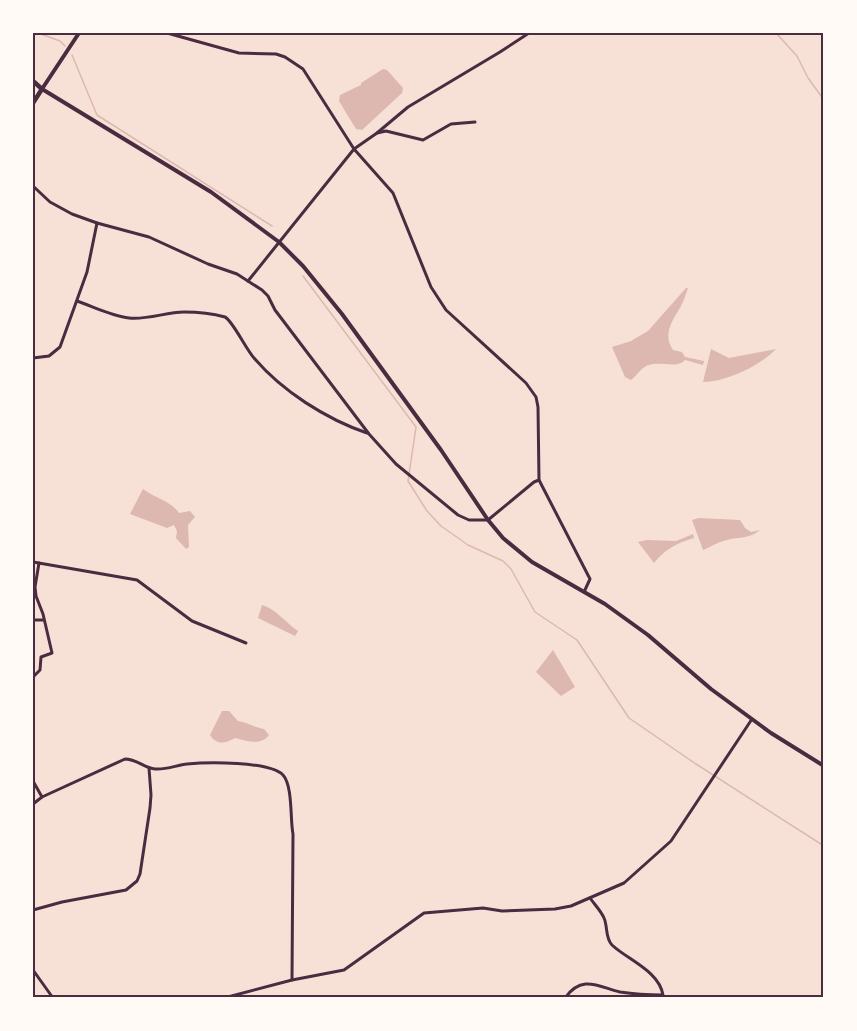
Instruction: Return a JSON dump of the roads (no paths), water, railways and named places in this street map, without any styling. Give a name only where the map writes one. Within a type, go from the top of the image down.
[{"type":"main road","points":[[33,81],[42,89],[33,103]]},
{"type":"street","points":[[79,33],[42,89],[211,192],[279,242],[303,266],[336,306],[502,538],[525,557],[584,592],[648,635],[711,689],[792,748],[824,766]]},
{"type":"street","points":[[167,33],[239,52],[276,54],[294,61],[309,77],[354,149],[393,193],[431,287],[446,310],[526,383],[536,397],[539,480],[590,579],[584,592]]},
{"type":"street","points":[[248,281],[354,149],[408,107],[529,33]]},
{"type":"street","points":[[377,133],[386,131],[423,140],[451,124],[475,122]]},
{"type":"street","points":[[33,186],[50,202],[97,223],[149,237],[208,264],[237,274],[262,290],[369,434],[396,464],[458,515],[474,521],[488,520],[539,480]]},
{"type":"street","points":[[33,358],[49,356],[60,346],[87,272],[97,223]]},
{"type":"street","points":[[77,301],[129,318],[184,312],[225,317],[235,325],[244,346],[263,369],[309,404],[342,423],[369,434]]},
{"type":"street","points":[[33,562],[137,580],[192,621],[246,643]]},
{"type":"street","points":[[33,677],[40,669],[41,657],[52,653],[36,596],[39,562]]},
{"type":"street","points":[[33,620],[44,620]]},
{"type":"street","points":[[224,998],[292,980],[344,970],[424,913],[483,908],[502,911],[555,909],[571,906],[624,883],[671,841],[752,719]]},
{"type":"street","points":[[33,804],[42,796],[125,759],[138,761],[149,768],[159,769],[188,764],[239,764],[272,770],[285,777],[291,804],[290,821],[293,834],[292,980]]},
{"type":"street","points":[[33,910],[126,890],[137,881],[150,808],[149,768]]},
{"type":"street","points":[[33,781],[42,796]]},
{"type":"street","points":[[566,998],[577,987],[592,983],[621,992],[663,994],[662,988],[633,959],[611,945],[604,918],[590,898]]},
{"type":"street","points":[[33,970],[53,998]]},
{"type":"waterway","points":[[38,33],[60,41],[65,46]]},
{"type":"waterway","points":[[776,33],[797,56],[808,78],[824,100]]},
{"type":"waterway","points":[[72,55],[97,115],[272,226]]},
{"type":"waterway","points":[[303,276],[416,427],[408,481],[427,511],[441,526],[468,545],[503,561],[511,569],[535,612],[577,640],[629,718],[824,846]]}]
